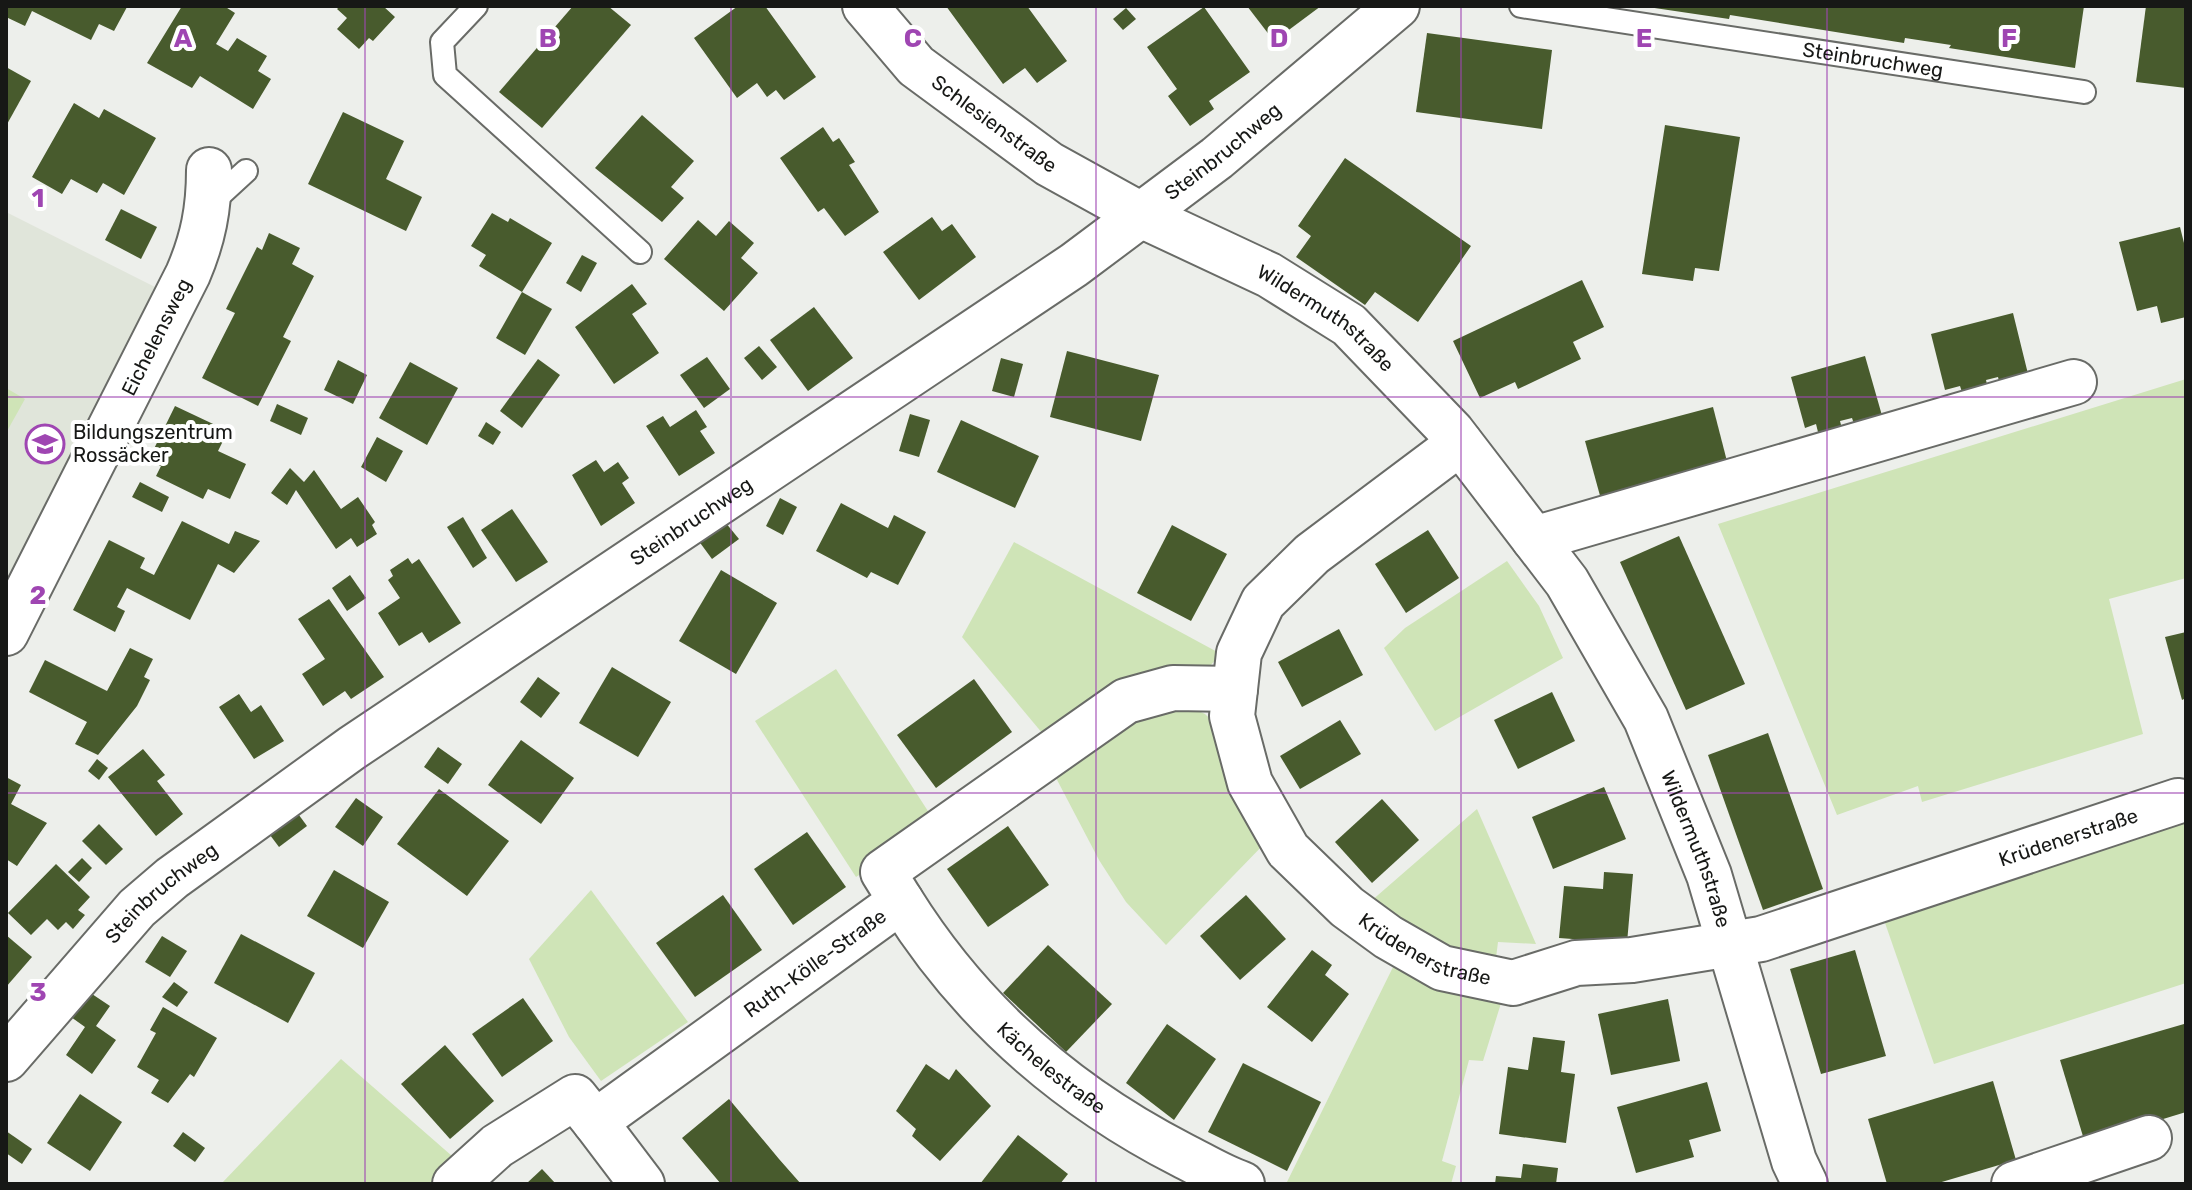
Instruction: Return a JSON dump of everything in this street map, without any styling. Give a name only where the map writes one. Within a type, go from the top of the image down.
[{"type":"street","name":"Schlesienstraße","points":[[865,6],[916,66],[956,98],[1049,164],[1143,216]]},
{"type":"street","name":"Steinbruchweg","points":[[6,1059],[137,908],[172,878],[352,748],[1143,216],[1397,6]]},
{"type":"street","name":"Eichelensweg","points":[[6,633],[188,274],[221,182]]},
{"type":"street","name":"Wildermuthstraße","points":[[1143,216],[1269,275],[1349,325],[1460,443],[1567,582],[1646,719],[1709,875],[1794,1161],[1805,1184]]},
{"type":"street","points":[[1534,539],[2074,382]]},
{"type":"street","name":"Krüdenerstraße","points":[[1460,443],[1312,554],[1263,602],[1239,653],[1232,716],[1250,783],[1288,850],[1347,907],[1388,937],[1442,968],[1513,983],[1576,963],[1632,960],[1761,939],[2178,801]]},
{"type":"street","name":"Ruth-Kölle-Straße","points":[[595,1122],[901,901],[883,872],[1111,710],[1149,692],[1173,688],[1235,689]]},
{"type":"street","name":"Kächelestraße","points":[[901,901],[935,955],[997,1026],[1051,1072],[1142,1134],[1242,1184]]},
{"type":"street","points":[[455,1184],[497,1146],[575,1097],[642,1184]]},
{"type":"street","points":[[2014,1184],[2149,1138]]},
{"type":"lane","points":[[476,6],[442,42],[445,75],[640,252]]},
{"type":"lane","name":"Steinbruchweg","points":[[1521,6],[2084,92]]},
{"type":"shaded area","name":"Bildungszentrum Rossäcker","points":[[6,212],[161,290],[6,598]]},
{"type":"green space","points":[[2186,379],[2186,578],[2109,599],[2143,734],[1922,802],[1918,786],[1837,815],[1718,524]]},
{"type":"green space","points":[[6,388],[25,399],[6,433]]},
{"type":"green space","points":[[1014,542],[1221,654],[1208,668],[1048,740],[962,637]]},
{"type":"green space","points":[[1507,561],[1539,606],[1563,658],[1435,731],[1384,648],[1405,628]]},
{"type":"green space","points":[[836,669],[937,825],[856,877],[755,721]]},
{"type":"green space","points":[[1180,702],[1205,714],[1222,730],[1267,841],[1166,945],[1126,902],[1099,860],[1055,776],[1119,724]]},
{"type":"green space","points":[[1477,809],[1536,944],[1498,942],[1495,966],[1443,954],[1370,902]]},
{"type":"green space","points":[[2186,820],[2186,983],[1934,1064],[1884,920]]},
{"type":"green space","points":[[591,890],[688,1022],[601,1081],[569,1037],[529,959]]},
{"type":"green space","points":[[1396,961],[1502,1000],[1483,1061],[1469,1060],[1442,1161],[1456,1166],[1451,1184],[1286,1184]]},
{"type":"green space","points":[[341,1059],[460,1163],[446,1184],[221,1184]]},
{"type":"building","points":[[6,6],[127,7],[114,31],[99,24],[91,40],[32,11],[25,26],[6,17]]},
{"type":"building","points":[[182,6],[224,6],[235,13],[216,44],[228,51],[237,38],[267,56],[258,71],[271,79],[253,109],[200,76],[192,88],[147,63]]},
{"type":"building","points":[[340,6],[383,6],[395,17],[373,41],[369,38],[359,49],[337,29],[347,18],[337,9]]},
{"type":"building","points":[[573,6],[608,6],[631,25],[542,128],[499,92]]},
{"type":"building","points":[[738,6],[765,6],[816,77],[784,100],[776,90],[767,97],[757,83],[737,98],[694,38]]},
{"type":"building","points":[[946,6],[1027,6],[1067,61],[1037,83],[1025,68],[1003,84]]},
{"type":"building","points":[[1247,6],[1321,6],[1274,41]]},
{"type":"building","points":[[1641,6],[2084,6],[2075,68],[1905,38],[1904,43],[1730,15],[1729,19]]},
{"type":"building","points":[[2146,6],[2186,6],[2186,88],[2136,82]]},
{"type":"building","points":[[1204,7],[1250,72],[1209,101],[1214,109],[1190,126],[1168,96],[1177,89],[1147,47]]},
{"type":"building","points":[[1126,8],[1136,19],[1123,30],[1113,19]]},
{"type":"building","points":[[1427,33],[1552,50],[1542,129],[1416,112]]},
{"type":"building","points":[[6,67],[31,81],[6,126]]},
{"type":"building","points":[[74,103],[99,118],[104,109],[156,138],[124,195],[103,183],[97,193],[71,179],[62,194],[32,177]]},
{"type":"building","points":[[343,112],[404,141],[386,179],[422,197],[406,231],[308,184]]},
{"type":"building","points":[[642,115],[694,161],[671,187],[684,198],[662,222],[595,168]]},
{"type":"building","points":[[1665,125],[1740,137],[1719,271],[1695,268],[1693,281],[1642,274]]},
{"type":"building","points":[[823,127],[833,142],[839,138],[855,162],[849,165],[879,212],[845,236],[824,208],[818,212],[780,158]]},
{"type":"building","points":[[1345,158],[1471,246],[1418,322],[1375,292],[1365,305],[1296,257],[1311,236],[1298,226]]},
{"type":"building","points":[[121,209],[157,227],[141,259],[105,240]]},
{"type":"building","points":[[492,213],[508,222],[510,218],[552,243],[522,292],[479,266],[486,255],[471,246]]},
{"type":"building","points":[[932,217],[942,231],[952,224],[976,257],[919,300],[883,252]]},
{"type":"building","points":[[698,220],[716,236],[729,221],[754,243],[741,258],[758,273],[724,311],[664,259]]},
{"type":"building","points":[[2180,227],[2186,251],[2186,317],[2161,323],[2157,306],[2137,311],[2119,242]]},
{"type":"building","points":[[269,233],[300,248],[292,264],[314,276],[283,337],[291,341],[258,406],[202,378],[235,313],[226,309],[257,247],[262,250]]},
{"type":"building","points":[[582,255],[597,263],[581,292],[566,283]]},
{"type":"building","points":[[1582,280],[1604,327],[1573,342],[1581,359],[1518,389],[1515,382],[1480,398],[1453,341]]},
{"type":"building","points":[[632,284],[647,304],[632,314],[659,353],[614,384],[575,327]]},
{"type":"building","points":[[522,292],[552,309],[525,355],[496,338]]},
{"type":"building","points":[[814,307],[853,358],[808,391],[770,340]]},
{"type":"building","points":[[2013,313],[2029,378],[2000,385],[1998,377],[1986,380],[1988,389],[1963,395],[1960,386],[1945,390],[1931,334]]},
{"type":"building","points":[[759,346],[777,367],[762,380],[744,358]]},
{"type":"building","points":[[1067,351],[1159,375],[1141,441],[1050,417]]},
{"type":"building","points":[[1865,356],[1883,419],[1855,427],[1852,418],[1840,421],[1842,429],[1819,436],[1816,424],[1805,428],[1791,377]]},
{"type":"building","points":[[707,357],[730,389],[704,408],[680,375]]},
{"type":"building","points":[[1001,358],[1023,364],[1014,397],[992,391]]},
{"type":"building","points":[[538,359],[560,375],[522,428],[500,411]]},
{"type":"building","points":[[338,360],[367,375],[353,404],[324,390]]},
{"type":"building","points":[[410,362],[458,388],[427,445],[379,418]]},
{"type":"building","points":[[277,404],[308,418],[301,435],[270,421]]},
{"type":"building","points":[[175,406],[228,431],[218,451],[246,464],[230,499],[208,489],[203,499],[156,476],[161,466],[148,461]]},
{"type":"building","points":[[1713,407],[1729,469],[1602,503],[1585,441]]},
{"type":"building","points":[[696,410],[707,427],[700,431],[715,453],[679,476],[646,426],[663,416],[670,427]]},
{"type":"building","points":[[910,414],[930,420],[919,457],[899,451]]},
{"type":"building","points":[[961,420],[1039,456],[1015,508],[937,472]]},
{"type":"building","points":[[486,422],[501,432],[493,445],[478,436]]},
{"type":"building","points":[[377,437],[403,451],[386,482],[361,467]]},
{"type":"building","points":[[596,460],[604,472],[618,462],[629,478],[622,483],[635,503],[601,526],[572,475]]},
{"type":"building","points":[[290,468],[304,482],[314,470],[341,509],[358,497],[375,522],[372,525],[377,534],[357,547],[351,538],[336,549],[296,490],[287,505],[271,493]]},
{"type":"building","points":[[140,482],[169,497],[162,512],[132,497]]},
{"type":"building","points":[[780,498],[797,507],[783,535],[766,526]]},
{"type":"building","points":[[841,503],[888,528],[894,515],[926,532],[898,585],[871,572],[867,578],[816,551]]},
{"type":"building","points":[[512,509],[548,562],[516,582],[481,530]]},
{"type":"building","points":[[463,517],[487,558],[473,568],[447,527]]},
{"type":"building","points":[[182,521],[229,544],[235,531],[260,541],[234,573],[218,564],[190,620],[127,588],[117,607],[125,611],[115,632],[73,610],[109,540],[145,558],[140,568],[154,575]]},
{"type":"building","points":[[725,522],[739,539],[712,559],[698,540]]},
{"type":"building","points":[[1172,525],[1227,554],[1191,621],[1137,593]]},
{"type":"building","points":[[1428,530],[1459,578],[1406,613],[1375,564]]},
{"type":"building","points":[[1679,536],[1745,684],[1686,710],[1620,562]]},
{"type":"building","points":[[408,558],[412,564],[419,559],[461,623],[429,643],[422,632],[399,646],[378,613],[400,598],[388,580],[393,576],[390,570]]},
{"type":"building","points":[[721,570],[777,603],[736,674],[679,641]]},
{"type":"building","points":[[350,575],[366,598],[347,611],[332,588]]},
{"type":"building","points":[[329,599],[384,677],[351,699],[345,691],[323,706],[302,674],[325,659],[298,619]]},
{"type":"building","points":[[1339,629],[1363,675],[1302,707],[1278,662]]},
{"type":"building","points":[[2186,632],[2186,698],[2182,700],[2165,637]]},
{"type":"building","points":[[130,648],[153,659],[144,677],[150,680],[137,706],[98,755],[75,744],[87,722],[29,692],[45,660],[107,691]]},
{"type":"building","points":[[612,667],[671,702],[638,757],[579,723]]},
{"type":"building","points":[[538,677],[560,693],[541,718],[520,702]]},
{"type":"building","points":[[974,679],[1012,732],[936,788],[897,735]]},
{"type":"building","points":[[1552,692],[1575,741],[1518,769],[1494,720]]},
{"type":"building","points":[[239,694],[251,712],[261,705],[284,741],[254,759],[219,707]]},
{"type":"building","points":[[1340,720],[1361,754],[1300,789],[1280,756]]},
{"type":"building","points":[[1768,733],[1823,889],[1763,910],[1708,755]]},
{"type":"building","points":[[521,740],[574,778],[541,824],[488,785]]},
{"type":"building","points":[[438,747],[462,764],[448,784],[424,767]]},
{"type":"building","points":[[143,749],[165,775],[157,781],[183,814],[156,836],[108,777]]},
{"type":"building","points":[[97,759],[108,768],[99,780],[88,771]]},
{"type":"building","points":[[6,777],[21,785],[11,804],[47,823],[17,866],[6,859]]},
{"type":"building","points":[[1604,787],[1626,839],[1553,869],[1532,817]]},
{"type":"building","points":[[439,789],[509,841],[467,896],[397,844]]},
{"type":"building","points":[[356,798],[383,817],[363,846],[335,827]]},
{"type":"building","points":[[1382,799],[1419,840],[1372,883],[1335,842]]},
{"type":"building","points":[[296,811],[307,826],[279,847],[267,831]]},
{"type":"building","points":[[99,824],[123,849],[106,865],[82,841]]},
{"type":"building","points":[[1008,826],[1049,885],[988,927],[947,869]]},
{"type":"building","points":[[807,832],[846,887],[793,925],[754,869]]},
{"type":"building","points":[[82,858],[92,868],[79,882],[68,872]]},
{"type":"building","points":[[56,864],[90,897],[78,910],[85,915],[73,929],[66,922],[58,930],[47,919],[31,935],[8,913]]},
{"type":"building","points":[[334,870],[389,902],[363,948],[307,916]]},
{"type":"building","points":[[1604,872],[1633,874],[1627,943],[1559,938],[1564,886],[1603,889]]},
{"type":"building","points":[[723,895],[762,950],[695,997],[656,943]]},
{"type":"building","points":[[1246,895],[1286,939],[1240,980],[1200,936]]},
{"type":"building","points":[[241,934],[315,973],[288,1023],[214,983]]},
{"type":"building","points":[[6,935],[32,957],[6,987]]},
{"type":"building","points":[[162,936],[187,951],[170,977],[145,962]]},
{"type":"building","points":[[1048,945],[1112,1004],[1066,1052],[1003,993]]},
{"type":"building","points":[[1312,950],[1332,965],[1325,975],[1349,994],[1312,1042],[1267,1007]]},
{"type":"building","points":[[1855,950],[1886,1056],[1821,1074],[1790,969]]},
{"type":"building","points":[[174,982],[188,992],[177,1007],[162,997]]},
{"type":"building","points":[[89,992],[110,1006],[96,1026],[116,1040],[92,1074],[66,1055],[85,1027],[71,1017]]},
{"type":"building","points":[[523,998],[553,1041],[502,1077],[472,1034]]},
{"type":"building","points":[[1668,999],[1680,1061],[1611,1075],[1598,1014]]},
{"type":"building","points":[[163,1007],[217,1038],[194,1077],[190,1074],[168,1103],[151,1093],[159,1080],[137,1067],[156,1033],[150,1030]]},
{"type":"building","points":[[1167,1024],[1216,1059],[1174,1120],[1126,1083]]},
{"type":"building","points":[[2184,1024],[2186,1112],[2085,1143],[2060,1060]]},
{"type":"building","points":[[1533,1037],[1565,1041],[1561,1072],[1575,1074],[1566,1143],[1499,1134],[1508,1067],[1528,1070]]},
{"type":"building","points":[[445,1045],[494,1101],[450,1139],[401,1084]]},
{"type":"building","points":[[1243,1063],[1321,1102],[1287,1171],[1208,1132]]},
{"type":"building","points":[[926,1064],[949,1080],[956,1069],[991,1106],[940,1161],[912,1136],[916,1129],[896,1111]]},
{"type":"building","points":[[1993,1081],[2016,1160],[1935,1184],[1887,1184],[1868,1119]]},
{"type":"building","points":[[1707,1082],[1721,1131],[1689,1140],[1694,1157],[1636,1173],[1617,1107]]},
{"type":"building","points":[[80,1094],[122,1122],[90,1171],[47,1143]]},
{"type":"building","points":[[729,1099],[801,1184],[721,1184],[682,1138]]},
{"type":"building","points":[[6,1131],[32,1149],[22,1164],[6,1153]]},
{"type":"building","points":[[183,1132],[205,1148],[195,1162],[173,1146]]},
{"type":"building","points":[[1018,1135],[1068,1174],[1060,1184],[980,1184]]},
{"type":"building","points":[[1523,1164],[1558,1168],[1556,1184],[1495,1184],[1496,1176],[1521,1178]]},
{"type":"building","points":[[542,1169],[556,1184],[526,1184]]},
{"type":"place","name":"Bildungszentrum Rossäcker","points":[[45,444]]}]
